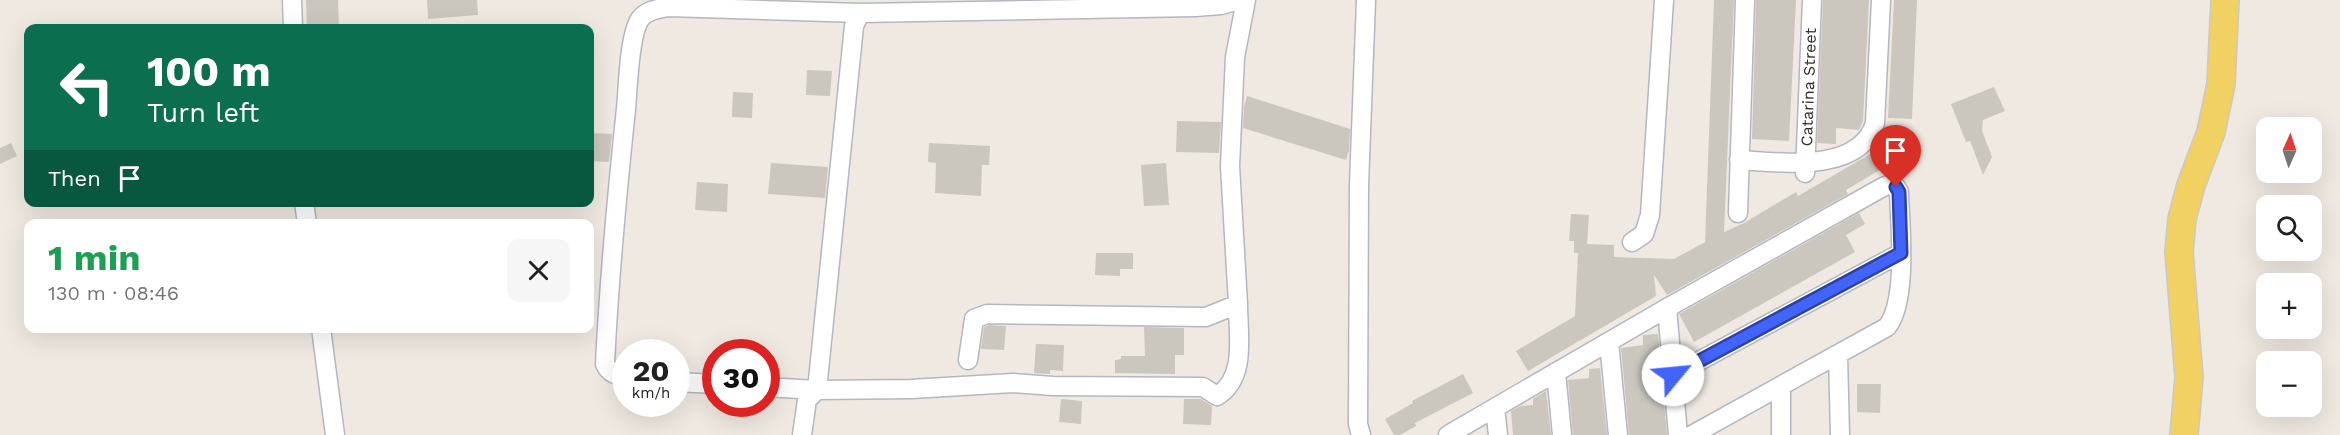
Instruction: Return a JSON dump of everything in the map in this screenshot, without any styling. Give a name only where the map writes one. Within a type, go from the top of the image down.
[{"type":"main road","points":[[2184,435],[2189,377],[2180,241],[2182,219],[2211,132],[2221,84],[2225,0]]},
{"type":"street","points":[[292,0],[293,24]]},
{"type":"street","points":[[612,372],[607,370],[605,364],[615,215],[630,59],[635,30],[640,20],[655,9],[668,7],[860,13],[1195,7],[1221,5],[1239,0]]},
{"type":"street","points":[[780,388],[817,390],[911,389],[1013,382],[1053,386],[1203,387],[1216,396],[1226,391],[1237,374],[1238,304],[1230,166],[1234,57],[1246,0]]},
{"type":"street","points":[[1361,435],[1358,423],[1359,185],[1366,0]]},
{"type":"street","points":[[1632,242],[1644,234],[1650,215],[1664,0]]},
{"type":"street","points":[[1738,213],[1745,0]]},
{"type":"street","name":"Catarina Street","points":[[1805,168],[1812,0]]},
{"type":"street","points":[[1740,160],[1805,168],[1840,156],[1866,140],[1872,133],[1875,123],[1881,0]]},
{"type":"street","points":[[801,435],[807,400],[817,390],[854,26],[860,13]]},
{"type":"street","points":[[1448,435],[1667,308],[1888,185],[1896,187],[1899,192],[1901,253],[1896,308],[1892,320],[1880,332],[1692,435]]},
{"type":"street","points":[[1673,375],[1901,253]]},
{"type":"street","points":[[968,360],[974,319],[987,314],[1206,317],[1238,304]]},
{"type":"street","points":[[1667,308],[1678,435]]},
{"type":"street","points":[[322,333],[335,435]]},
{"type":"street","points":[[1609,342],[1618,435]]},
{"type":"street","points":[[1838,355],[1840,435]]},
{"type":"street","points":[[1556,372],[1562,435]]},
{"type":"street","points":[[1781,386],[1781,435]]},
{"type":"street","points":[[1495,408],[1498,435]]},
{"type":"building","points":[[306,0],[338,0],[339,24],[307,24]]},
{"type":"building","points":[[427,0],[477,0],[478,15],[428,19]]},
{"type":"building","points":[[1714,0],[1734,0],[1724,232],[1744,223],[1796,192],[1798,196],[1896,139],[1905,155],[1846,190],[1848,194],[1667,295],[1654,275],[1656,296],[1528,371],[1516,351],[1575,316],[1578,253],[1574,253],[1574,241],[1569,241],[1571,214],[1589,215],[1587,244],[1614,245],[1614,257],[1674,259],[1705,242]]},
{"type":"building","points":[[1756,0],[1796,0],[1789,141],[1752,139]]},
{"type":"building","points":[[1823,0],[1869,0],[1863,121],[1859,130],[1836,128],[1836,144],[1817,143]]},
{"type":"building","points":[[1894,0],[1917,0],[1912,119],[1888,118]]},
{"type":"building","points":[[807,70],[832,71],[830,96],[806,95]]},
{"type":"building","points":[[1994,87],[2005,111],[1983,120],[1982,131],[1992,157],[1983,175],[1970,141],[1966,142],[1951,104]]},
{"type":"building","points":[[733,92],[753,93],[752,118],[732,117]]},
{"type":"building","points":[[1247,96],[1350,129],[1349,151],[1346,160],[1243,128]]},
{"type":"building","points":[[1177,121],[1221,122],[1219,153],[1176,152]]},
{"type":"building","points":[[594,133],[612,134],[609,162],[594,161]]},
{"type":"building","points":[[11,143],[17,156],[0,164],[0,148]]},
{"type":"building","points":[[929,143],[990,146],[989,165],[982,165],[981,196],[935,193],[936,163],[928,162]]},
{"type":"building","points":[[771,163],[828,167],[825,198],[768,194]]},
{"type":"building","points":[[1166,163],[1169,205],[1144,206],[1141,165]]},
{"type":"building","points":[[697,182],[728,184],[727,212],[695,210]]},
{"type":"building","points":[[1859,213],[1865,224],[1846,235],[1855,252],[1694,342],[1679,314]]},
{"type":"building","points":[[1096,253],[1133,253],[1133,269],[1120,269],[1120,276],[1095,275]]},
{"type":"building","points":[[1006,326],[1004,350],[981,349],[984,327]]},
{"type":"building","points":[[1144,327],[1184,328],[1184,355],[1175,355],[1175,374],[1115,373],[1115,360],[1121,359],[1121,356],[1145,356]]},
{"type":"building","points":[[1658,334],[1667,435],[1629,435],[1621,348],[1643,345],[1643,335]]},
{"type":"building","points":[[1036,344],[1064,345],[1063,371],[1050,370],[1050,374],[1034,373]]},
{"type":"building","points":[[1600,368],[1607,435],[1573,435],[1568,380],[1589,378],[1589,369]]},
{"type":"building","points":[[1463,374],[1473,393],[1415,423],[1416,426],[1400,435],[1394,435],[1385,419],[1413,403],[1412,401]]},
{"type":"building","points":[[1857,384],[1881,384],[1880,413],[1857,412]]},
{"type":"building","points":[[1546,391],[1551,435],[1513,435],[1511,411],[1521,406],[1533,405],[1533,399]]},
{"type":"building","points":[[1061,399],[1082,401],[1081,424],[1059,422]]},
{"type":"building","points":[[1184,399],[1201,399],[1212,406],[1211,425],[1183,424]]},
{"type":"route","points":[[1673,375],[1901,253],[1899,192],[1896,187]]}]
